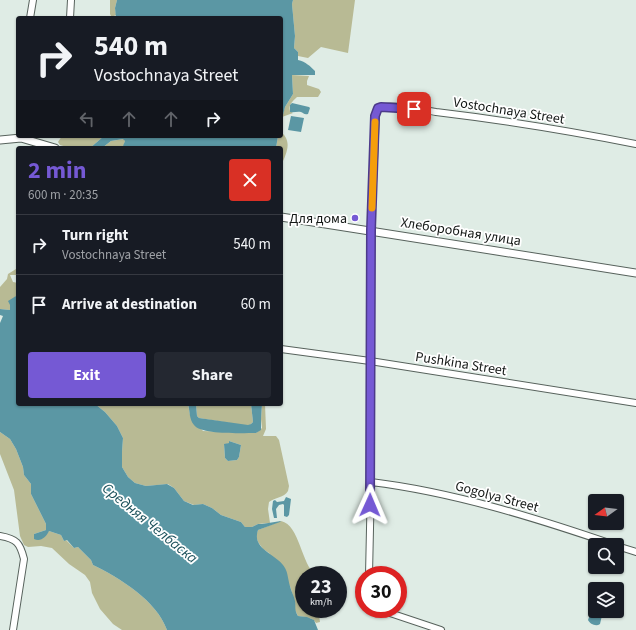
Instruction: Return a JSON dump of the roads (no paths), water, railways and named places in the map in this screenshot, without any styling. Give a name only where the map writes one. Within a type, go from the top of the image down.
[{"type":"street","points":[[30,16],[33,0]]},
{"type":"street","points":[[70,16],[71,0]]},
{"type":"street","name":"Vostochnaya Street","points":[[371,230],[375,116],[378,108],[385,106],[476,117],[547,127],[636,144]]},
{"type":"street","points":[[0,140],[16,138]]},
{"type":"street","points":[[24,138],[49,146]]},
{"type":"street","name":"Хлеборобная улица","points":[[283,217],[636,273]]},
{"type":"street","points":[[369,566],[371,482],[371,230]]},
{"type":"street","name":"Pushkina Street","points":[[283,350],[370,361],[636,403]]},
{"type":"street","name":"Gogolya Street","points":[[371,482],[403,486],[458,498],[548,522],[595,538]]},
{"type":"street","points":[[0,536],[11,538],[19,544],[24,560],[13,630]]},
{"type":"street","name":"Gogolya Street","points":[[624,548],[636,552]]},
{"type":"street","points":[[405,618],[441,630]]},
{"type":"water","points":[[117,0],[293,0],[292,4],[295,36],[294,48],[298,52],[298,60],[311,67],[315,71],[315,75],[292,75],[293,94],[285,107],[283,115],[283,16],[116,16],[115,8]]},
{"type":"water","points":[[292,103],[309,107],[308,114],[302,112],[290,112],[290,105]]},
{"type":"water","points":[[291,116],[304,118],[301,132],[288,130]]},
{"type":"water","points":[[102,138],[278,138],[276,146],[123,146],[125,141],[123,139],[111,141],[105,146],[92,146]]},
{"type":"water","name":"Средняя Челбаска","points":[[16,296],[16,406],[98,406],[117,426],[123,438],[122,467],[128,477],[135,483],[146,486],[167,484],[174,488],[184,501],[193,505],[203,504],[212,508],[221,515],[241,522],[245,527],[281,521],[258,530],[258,542],[266,551],[282,563],[287,572],[290,588],[295,599],[295,618],[309,618],[314,620],[318,630],[167,630],[155,609],[146,600],[126,584],[93,565],[91,560],[78,547],[74,548],[67,540],[64,541],[61,535],[49,531],[43,538],[39,540],[34,539],[34,534],[46,530],[46,524],[31,494],[31,484],[24,475],[23,467],[16,449],[10,439],[0,432],[0,323],[3,316],[0,315],[0,309],[10,310],[8,301]]},
{"type":"water","points":[[188,406],[196,406],[197,416],[199,418],[248,425],[253,422],[251,406],[262,406],[261,430],[256,433],[213,432],[198,428],[191,420]]},
{"type":"water","points":[[229,441],[241,445],[237,460],[228,461],[225,458],[224,444],[229,443]]},
{"type":"water","points":[[286,497],[291,499],[289,515],[287,517],[284,516],[283,504],[279,505],[276,509],[277,518],[274,518],[272,509],[273,501],[284,501]]},
{"type":"water","points":[[589,618],[601,618],[600,624],[597,625],[592,624],[588,620]]},
{"type":"place","name":"Для дома","points":[[355,218]]}]
